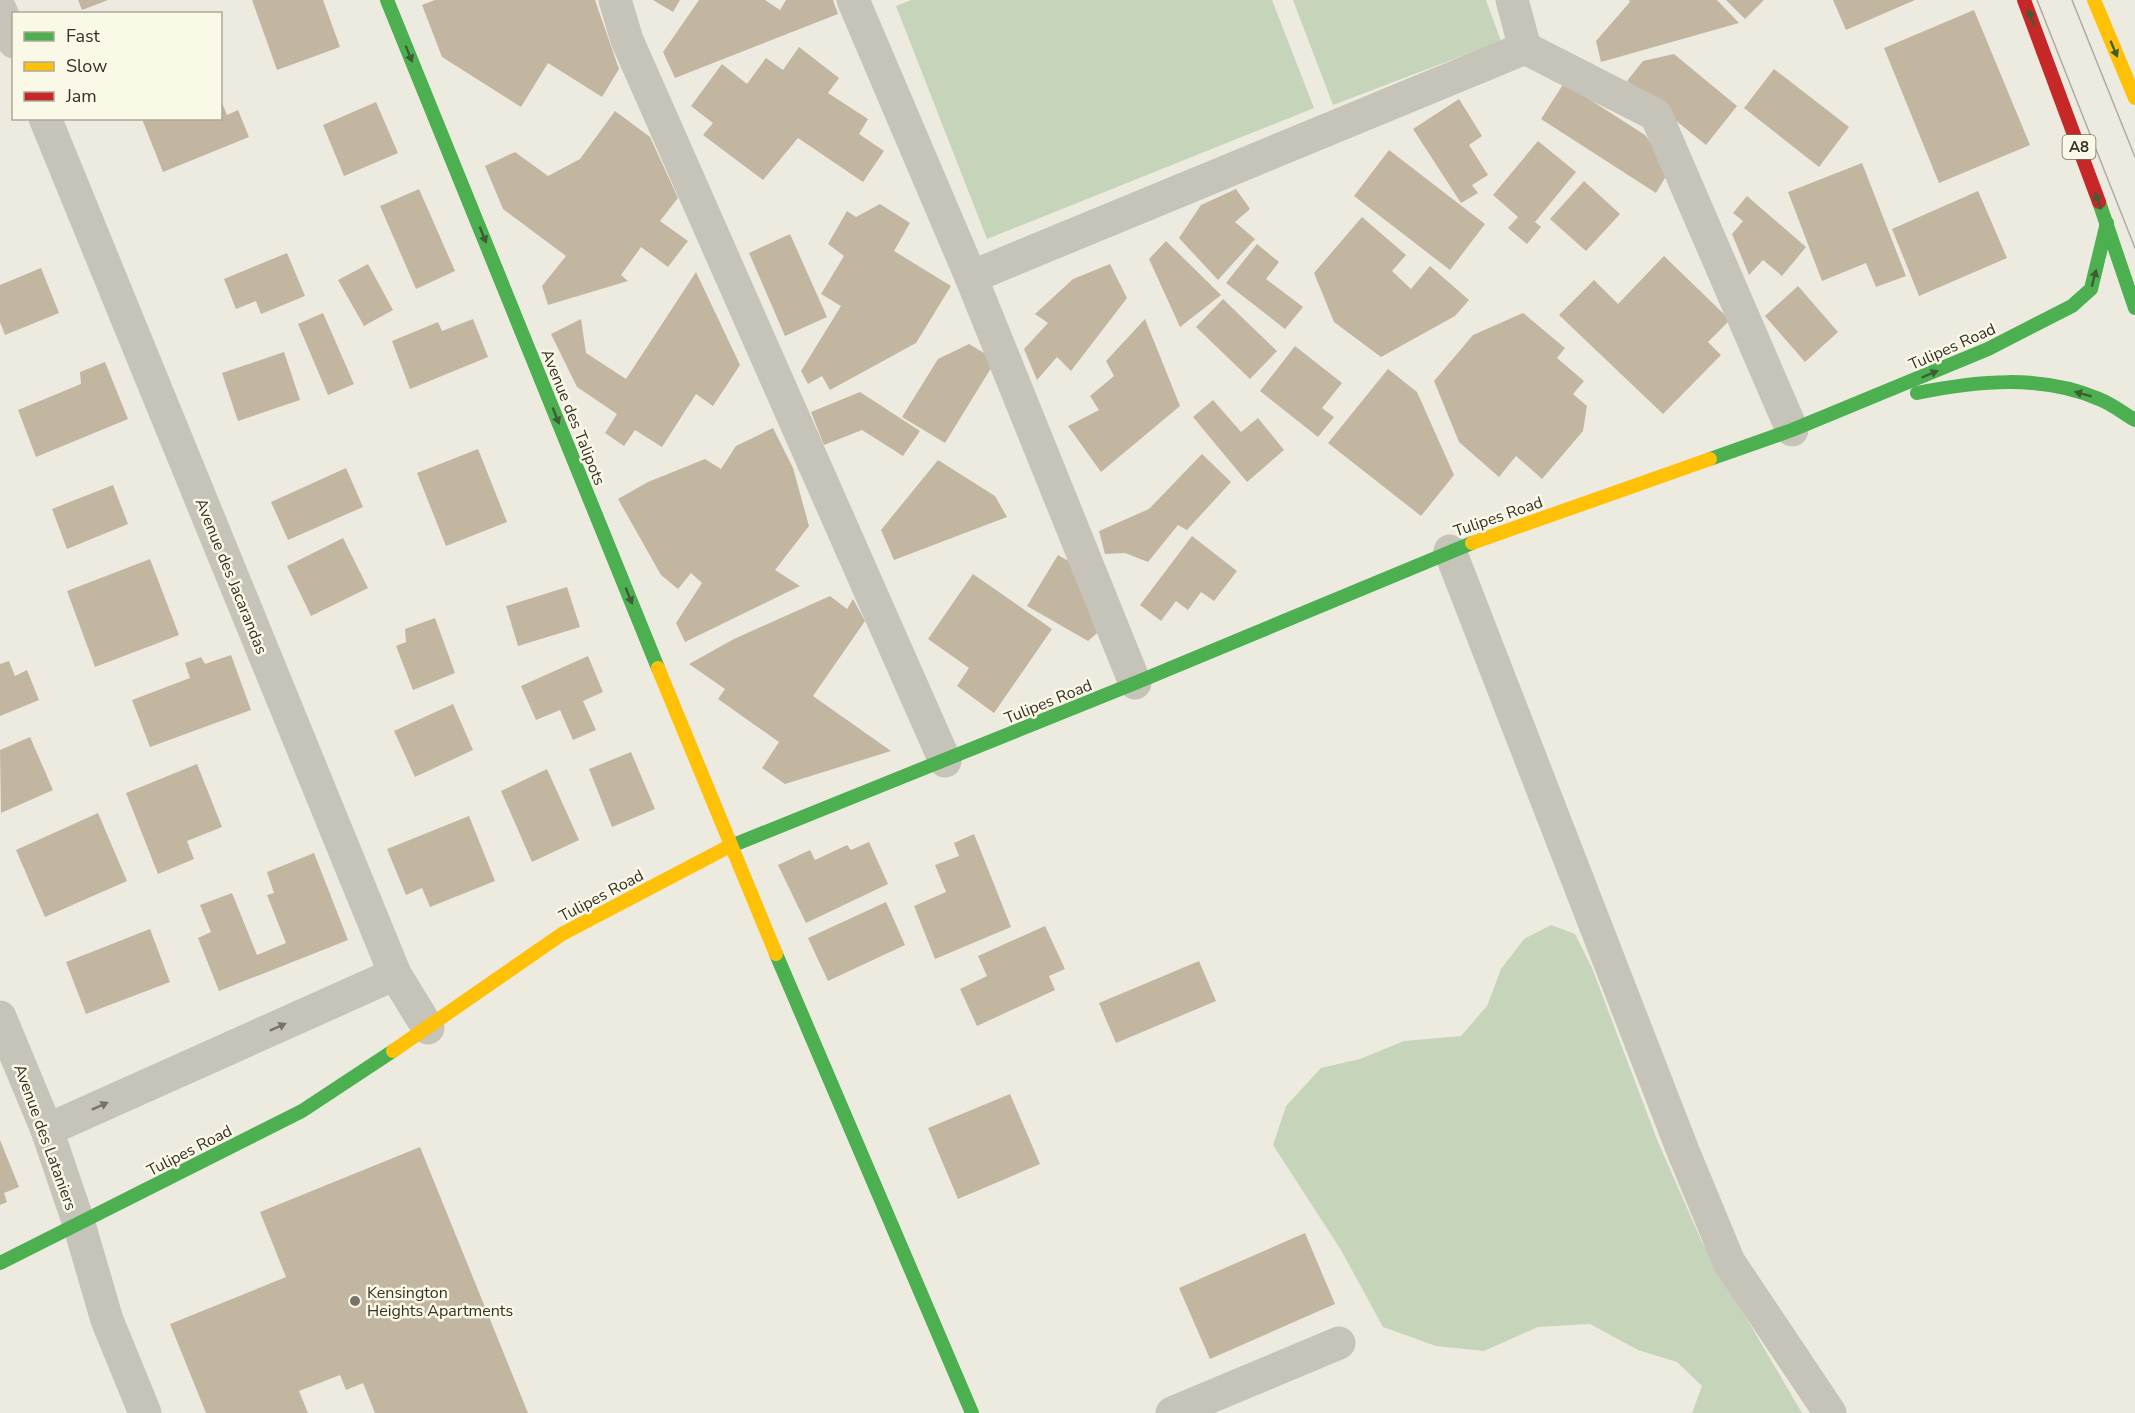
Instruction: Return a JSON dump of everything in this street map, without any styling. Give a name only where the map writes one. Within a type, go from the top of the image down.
[{"type":"main road","name":"Avenue des Talipots","points":[[387,0],[730,846],[972,1413]]},
{"type":"main road","name":"A8","points":[[2024,0],[2107,223],[2135,308]]},
{"type":"main road","points":[[2094,0],[2135,98]]},
{"type":"main road","name":"Tulipes Road","points":[[0,1263],[303,1111],[428,1028],[562,934],[730,846],[945,761],[1450,551],[1792,430],[1988,350],[2072,306],[2091,289],[2107,223]]},
{"type":"main road","points":[[1837,412],[1925,392],[1974,384],[2014,382],[2056,387],[2096,397],[2135,420]]},
{"type":"street","points":[[615,0],[627,40],[945,761]]},
{"type":"street","points":[[853,0],[971,277],[1135,683]]},
{"type":"street","points":[[1512,0],[1525,48],[1656,115],[1792,430]]},
{"type":"street","points":[[0,9],[12,37]]},
{"type":"street","points":[[971,277],[1525,48]]},
{"type":"street","name":"Avenue des Jacarandas","points":[[46,120],[395,974],[428,1028]]},
{"type":"street","points":[[1450,551],[1683,1151],[1729,1262],[1830,1413]]},
{"type":"street","points":[[47,1130],[395,974]]},
{"type":"street","name":"Avenue des Lataniers","points":[[0,1017],[47,1130],[79,1224],[107,1320],[145,1413]]},
{"type":"street","points":[[1172,1413],[1339,1343]]},
{"type":"green space","points":[[911,0],[1272,0],[1314,108],[987,239],[896,6]]},
{"type":"green space","points":[[1293,0],[1486,0],[1501,41],[1333,105]]},
{"type":"green space","points":[[1551,925],[1575,934],[1592,968],[1658,1142],[1702,1242],[1802,1413],[1692,1413],[1702,1386],[1677,1362],[1638,1350],[1590,1324],[1538,1327],[1484,1351],[1436,1346],[1383,1327],[1341,1250],[1273,1145],[1286,1106],[1321,1068],[1360,1059],[1404,1041],[1461,1036],[1487,1006],[1501,969],[1524,939]]},
{"type":"building","points":[[78,0],[108,0],[82,10]]},
{"type":"building","points":[[252,0],[323,0],[340,47],[277,70]]},
{"type":"building","points":[[435,0],[595,0],[619,69],[602,97],[548,63],[521,107],[442,57],[422,5]]},
{"type":"building","points":[[653,0],[680,0],[673,12]]},
{"type":"building","points":[[699,0],[765,0],[780,10],[786,0],[833,0],[838,14],[675,78],[663,52]]},
{"type":"building","points":[[1629,0],[1717,0],[1739,23],[1601,62],[1596,41],[1630,2]]},
{"type":"building","points":[[1726,0],[1764,0],[1745,19]]},
{"type":"building","points":[[1833,0],[1915,0],[1846,30]]},
{"type":"building","points":[[1974,10],[2030,145],[1939,183],[1884,48]]},
{"type":"building","points":[[799,47],[839,78],[828,93],[868,119],[859,134],[884,151],[863,182],[798,138],[763,180],[703,135],[713,123],[691,106],[722,64],[747,84],[766,58],[783,70]]},
{"type":"building","points":[[1674,54],[1737,106],[1706,145],[1627,81],[1643,61]]},
{"type":"building","points":[[1774,69],[1849,127],[1819,167],[1744,108]]},
{"type":"building","points":[[1564,83],[1645,135],[1671,168],[1656,193],[1541,119]]},
{"type":"building","points":[[1459,99],[1482,136],[1469,145],[1488,175],[1472,185],[1478,193],[1461,203],[1413,129]]},
{"type":"building","points":[[222,102],[227,115],[238,110],[249,137],[163,172],[142,120],[222,120]]},
{"type":"building","points":[[376,102],[398,153],[344,176],[323,125]]},
{"type":"building","points":[[615,111],[650,137],[678,198],[660,221],[688,241],[668,267],[641,247],[621,275],[628,281],[548,305],[542,286],[566,256],[503,209],[485,166],[515,152],[548,176],[580,159]]},
{"type":"building","points":[[1538,141],[1576,172],[1535,222],[1541,227],[1527,244],[1508,228],[1518,217],[1493,195]]},
{"type":"building","points":[[1389,150],[1485,224],[1450,270],[1354,196]]},
{"type":"building","points":[[1862,163],[1906,276],[1876,287],[1866,263],[1822,281],[1788,192]]},
{"type":"building","points":[[1584,181],[1620,214],[1586,251],[1550,219]]},
{"type":"building","points":[[419,189],[455,271],[416,289],[380,206]]},
{"type":"building","points":[[1236,189],[1250,209],[1235,222],[1255,239],[1218,280],[1179,238],[1201,205]]},
{"type":"building","points":[[1978,191],[2007,258],[1919,296],[1892,229]]},
{"type":"building","points":[[1747,196],[1806,247],[1782,276],[1763,260],[1749,275],[1732,234],[1743,221],[1733,213]]},
{"type":"building","points":[[880,204],[910,223],[894,251],[951,286],[916,343],[830,390],[822,376],[808,384],[801,371],[841,306],[821,294],[844,256],[828,244],[847,211],[856,217]]},
{"type":"building","points":[[1362,217],[1406,255],[1392,271],[1411,289],[1430,266],[1469,300],[1455,316],[1381,357],[1334,322],[1314,273]]},
{"type":"building","points":[[790,234],[827,317],[785,336],[749,253]]},
{"type":"building","points":[[1166,241],[1221,295],[1180,327],[1149,259]]},
{"type":"building","points":[[1257,244],[1279,262],[1266,279],[1303,307],[1285,329],[1226,283]]},
{"type":"building","points":[[287,253],[305,296],[261,314],[256,301],[236,309],[224,279]]},
{"type":"building","points":[[1664,256],[1730,320],[1708,342],[1721,355],[1663,414],[1559,315],[1594,280],[1618,304]]},
{"type":"building","points":[[368,264],[393,310],[364,326],[338,280]]},
{"type":"building","points":[[1110,264],[1127,298],[1071,371],[1057,357],[1037,380],[1024,349],[1048,323],[1035,314],[1073,279]]},
{"type":"building","points":[[41,268],[59,313],[5,335],[0,322],[0,285]]},
{"type":"building","points":[[696,272],[740,365],[713,406],[696,394],[662,447],[635,430],[624,446],[605,433],[617,414],[577,387],[551,334],[581,319],[586,353],[626,379]]},
{"type":"building","points":[[1798,286],[1838,332],[1805,362],[1765,316]]},
{"type":"building","points":[[1223,299],[1277,351],[1250,379],[1196,327]]},
{"type":"building","points":[[323,313],[354,384],[328,395],[298,324]]},
{"type":"building","points":[[1523,313],[1565,348],[1557,358],[1584,381],[1573,394],[1587,406],[1583,431],[1542,479],[1516,456],[1499,477],[1459,442],[1434,381],[1473,335]]},
{"type":"building","points":[[473,319],[488,357],[410,389],[392,341],[438,322],[442,331]]},
{"type":"building","points":[[1145,319],[1180,406],[1101,472],[1068,426],[1099,410],[1090,396],[1114,376],[1106,361]]},
{"type":"building","points":[[969,344],[996,360],[945,443],[902,417],[938,359]]},
{"type":"building","points":[[1295,346],[1342,383],[1322,408],[1334,417],[1318,437],[1260,391]]},
{"type":"building","points":[[284,352],[300,400],[238,421],[222,373]]},
{"type":"building","points":[[105,362],[128,419],[36,457],[18,410],[81,384],[80,372]]},
{"type":"building","points":[[1388,369],[1417,392],[1454,475],[1421,516],[1328,443]]},
{"type":"building","points":[[860,392],[920,431],[903,456],[862,430],[824,445],[811,412]]},
{"type":"building","points":[[1213,400],[1241,432],[1258,418],[1284,450],[1247,482],[1193,417]]},
{"type":"building","points":[[773,428],[793,468],[809,526],[775,570],[800,586],[685,642],[676,623],[702,583],[691,573],[678,589],[661,575],[618,499],[648,482],[705,459],[721,469],[736,446]]},
{"type":"building","points":[[478,449],[507,522],[446,546],[417,473]]},
{"type":"building","points":[[1202,454],[1231,482],[1187,530],[1178,525],[1148,562],[1125,553],[1105,554],[1099,531],[1149,509]]},
{"type":"building","points":[[938,460],[995,496],[1007,517],[894,560],[881,530]]},
{"type":"building","points":[[346,468],[363,507],[288,540],[271,502]]},
{"type":"building","points":[[113,485],[128,524],[67,549],[52,509]]},
{"type":"building","points":[[1192,536],[1237,571],[1214,601],[1201,592],[1188,610],[1176,601],[1161,621],[1140,605]]},
{"type":"building","points":[[343,538],[368,588],[311,616],[287,566]]},
{"type":"building","points":[[1058,555],[1072,563],[1097,633],[1088,641],[1027,606]]},
{"type":"building","points":[[150,559],[179,635],[95,667],[67,591]]},
{"type":"building","points":[[973,574],[1052,629],[994,713],[957,686],[969,668],[928,639]]},
{"type":"building","points":[[567,587],[580,627],[518,646],[506,606]]},
{"type":"building","points":[[830,596],[847,609],[853,599],[865,621],[813,696],[891,751],[785,784],[762,768],[779,742],[718,699],[725,689],[689,664],[734,639]]},
{"type":"building","points":[[435,618],[455,673],[413,690],[396,646],[406,642],[405,629]]},
{"type":"building","points":[[231,655],[251,710],[150,747],[132,700],[190,678],[185,663],[201,657],[205,664]]},
{"type":"building","points":[[588,656],[603,692],[583,701],[596,730],[573,740],[560,710],[536,720],[521,686]]},
{"type":"building","points":[[9,661],[15,676],[27,670],[39,700],[0,716],[0,664]]},
{"type":"building","points":[[453,704],[473,750],[415,777],[394,731]]},
{"type":"building","points":[[30,737],[53,790],[1,813],[0,750]]},
{"type":"building","points":[[631,752],[655,809],[612,827],[589,769]]},
{"type":"building","points":[[197,764],[222,827],[187,841],[194,859],[158,874],[126,793]]},
{"type":"building","points":[[547,769],[579,840],[532,862],[501,791]]},
{"type":"building","points":[[98,813],[127,881],[45,917],[16,850]]},
{"type":"building","points":[[469,816],[495,881],[430,907],[422,888],[406,895],[387,849]]},
{"type":"building","points":[[974,834],[1011,927],[935,959],[914,906],[946,892],[935,865],[959,856],[954,843]]},
{"type":"building","points":[[869,842],[888,884],[806,923],[778,865],[810,850],[815,860],[847,845],[851,850]]},
{"type":"building","points":[[314,853],[348,940],[219,991],[198,938],[211,932],[200,905],[232,893],[257,955],[286,943],[267,895],[274,893],[267,872]]},
{"type":"building","points":[[886,902],[905,945],[828,981],[808,938]]},
{"type":"building","points":[[1045,926],[1065,969],[1049,976],[1055,990],[977,1026],[960,989],[987,976],[978,956]]},
{"type":"building","points":[[150,929],[170,982],[86,1014],[66,962]]},
{"type":"building","points":[[1199,961],[1216,1001],[1116,1043],[1099,1003]]},
{"type":"building","points":[[1010,1094],[1040,1164],[958,1199],[928,1128]]},
{"type":"building","points":[[0,1140],[19,1187],[4,1193],[7,1202],[0,1205]]},
{"type":"building","name":"Kensington Heights Apartments","points":[[420,1147],[528,1413],[375,1413],[363,1383],[346,1390],[340,1375],[299,1391],[308,1413],[206,1413],[170,1324],[286,1277],[260,1212]]},
{"type":"building","points":[[1305,1233],[1335,1304],[1210,1359],[1179,1288]]},
{"type":"tram line","points":[[2037,0],[2135,248]]},
{"type":"tram line","points":[[2072,0],[2135,157]]},
{"type":"traffic: fast","points":[[387,0],[658,668]]},
{"type":"traffic: fast","points":[[2099,202],[2135,308]]},
{"type":"traffic: fast","points":[[1710,459],[1792,430],[1988,349],[2072,306],[2091,289],[2107,223]]},
{"type":"traffic: fast","points":[[1917,393],[1962,385],[2032,383],[2077,391],[2104,401],[2135,420]]},
{"type":"traffic: fast","points":[[726,848],[1135,683],[1472,543]]},
{"type":"traffic: fast","points":[[776,954],[972,1413]]},
{"type":"traffic: fast","points":[[0,1263],[302,1111],[393,1051]]},
{"type":"traffic: slow","points":[[2094,0],[2135,98]]},
{"type":"traffic: slow","points":[[1472,543],[1710,459]]},
{"type":"traffic: slow","points":[[658,668],[776,954]]},
{"type":"traffic: slow","points":[[393,1051],[562,934],[726,848]]},
{"type":"traffic: jam","points":[[2024,0],[2099,202]]},
{"type":"place","name":"Kensington Heights Apartments","points":[[355,1301]]}]
